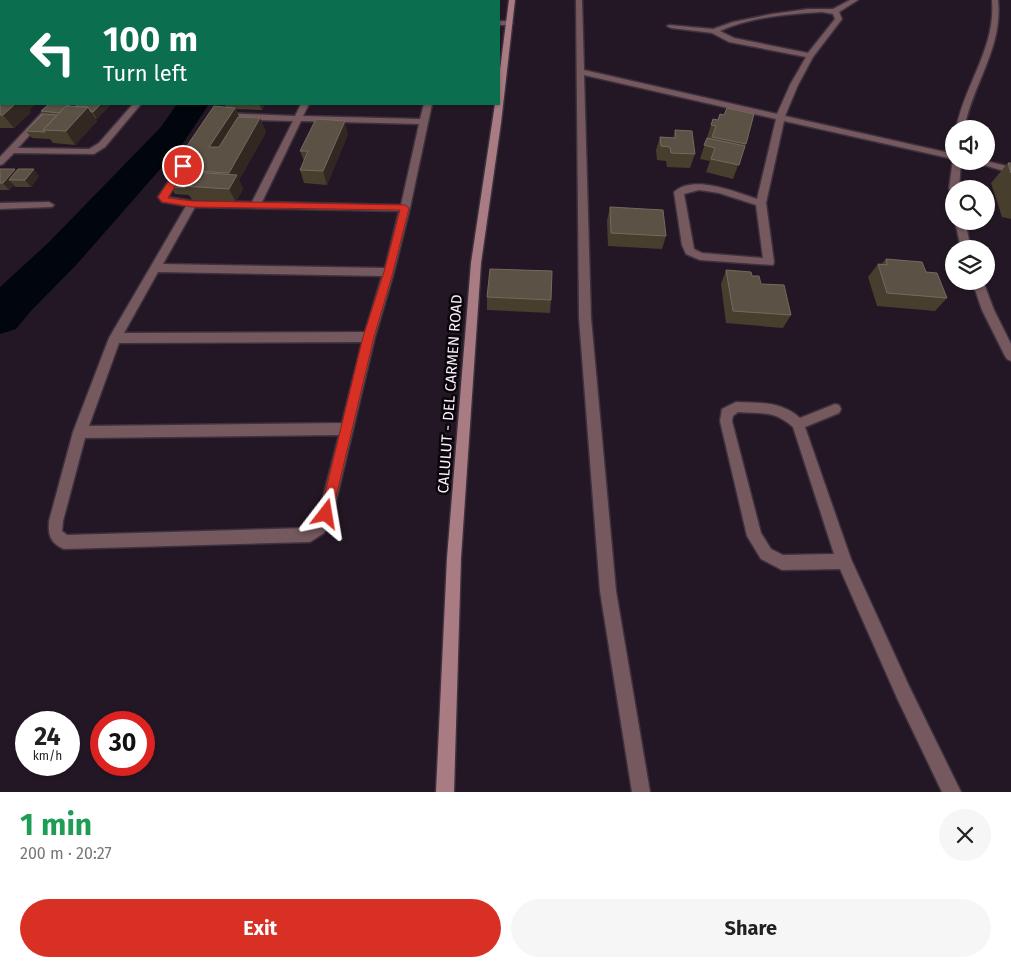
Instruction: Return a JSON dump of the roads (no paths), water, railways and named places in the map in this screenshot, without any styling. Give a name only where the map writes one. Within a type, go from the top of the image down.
[{"type":"main road","name":"CALULUT - DEL CARMEN ROAD","points":[[500,70],[504,23],[512,0]]},
{"type":"main road","name":"CALULUT - DEL CARMEN ROAD","points":[[445,792],[454,558],[476,263],[496,105]]},
{"type":"street","points":[[579,0],[585,318],[588,357],[608,591],[641,792]]},
{"type":"street","points":[[833,12],[855,0]]},
{"type":"street","points":[[962,120],[965,103],[995,35],[997,18],[995,0]]},
{"type":"street","points":[[714,31],[720,26],[743,21],[814,10],[833,12],[838,14],[840,18],[810,56],[794,85],[780,118],[761,203],[769,262],[700,256],[690,251],[687,245],[679,192],[688,188],[703,187],[761,203]]},
{"type":"street","points":[[671,26],[714,31],[732,40],[810,56]]},
{"type":"street","points":[[581,72],[945,155]]},
{"type":"street","points":[[0,162],[53,105]]},
{"type":"street","points":[[11,150],[91,152],[102,145],[136,105]]},
{"type":"street","points":[[256,204],[304,105]]},
{"type":"street","points":[[192,204],[115,338],[80,432],[56,521],[55,534],[64,542],[310,535],[319,528],[326,514],[369,337],[389,272],[428,105]]},
{"type":"street","points":[[213,119],[217,116],[223,116],[423,122]]},
{"type":"street","points":[[198,142],[163,197],[165,200],[192,204],[405,208]]},
{"type":"street","points":[[995,166],[1011,170]]},
{"type":"street","points":[[0,206],[49,206]]},
{"type":"street","points":[[156,268],[389,272]]},
{"type":"street","points":[[980,290],[988,310],[1011,356]]},
{"type":"street","points":[[115,338],[369,337]]},
{"type":"street","points":[[844,561],[782,563],[766,554],[754,536],[726,421],[727,413],[736,407],[775,409],[786,413],[798,424],[844,561],[903,692],[952,792]]},
{"type":"street","points":[[798,424],[835,409]]},
{"type":"street","points":[[80,432],[346,428]]},
{"type":"waterway","points":[[0,317],[15,299],[63,253],[172,135],[192,105]]}]
